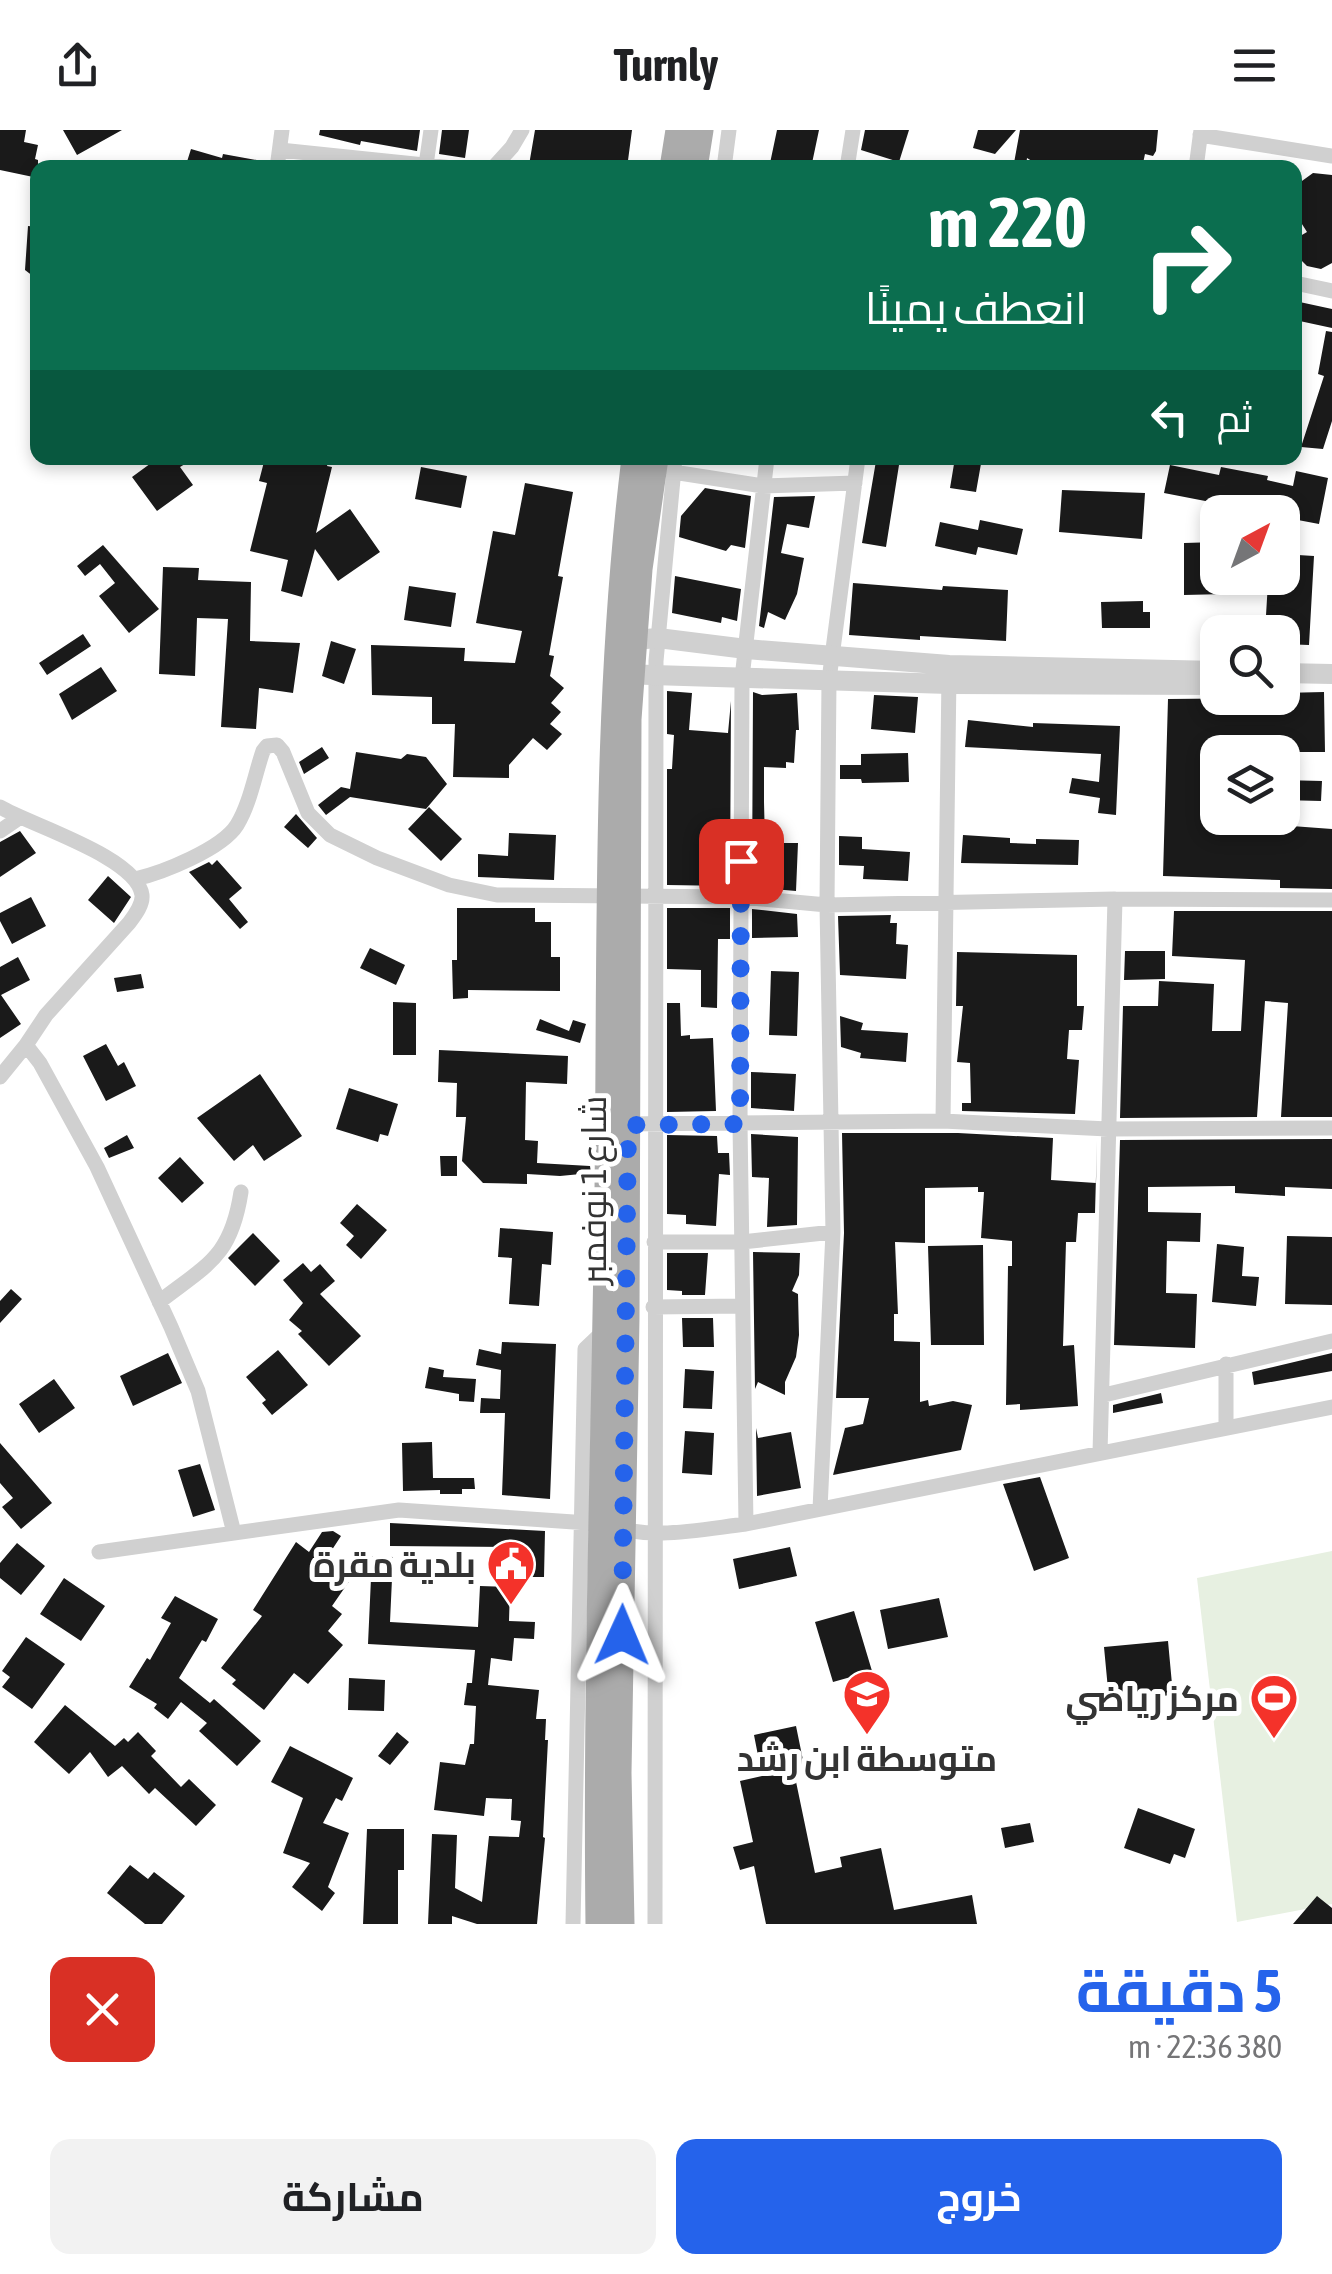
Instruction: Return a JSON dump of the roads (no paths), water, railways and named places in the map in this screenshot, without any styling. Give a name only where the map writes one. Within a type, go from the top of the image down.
[{"type":"main road","points":[[673,160],[678,130]]},
{"type":"main road","points":[[697,160],[701,130]]},
{"type":"main road","name":"شارع 1 نوفمبر","points":[[633,465],[620,573],[636,640]]},
{"type":"main road","name":"شارع 1 نوفمبر","points":[[598,1917],[585,1828],[596,1721],[618,1124],[618,896],[636,640],[667,465]]},
{"type":"main road","name":"شارع 1 نوفمبر","points":[[598,1917],[619,1772],[603,1526],[606,1330],[618,1124]]},
{"type":"street","points":[[278,160],[282,130]]},
{"type":"street","points":[[427,160],[431,130]]},
{"type":"street","points":[[501,160],[522,130]]},
{"type":"street","points":[[725,160],[729,130]]},
{"type":"street","points":[[848,160],[853,130]]},
{"type":"street","points":[[1197,160],[1200,132],[1332,156]]},
{"type":"street","points":[[280,150],[377,160]]},
{"type":"street","points":[[1302,284],[1332,290]]},
{"type":"street","points":[[680,465],[763,486],[855,483]]},
{"type":"street","points":[[746,1524],[740,1124],[742,678],[767,465]]},
{"type":"street","points":[[820,1509],[833,1232],[827,905],[829,680],[857,465]]},
{"type":"street","points":[[655,1924],[655,896],[634,674],[636,640],[833,656],[949,674],[1200,685]]},
{"type":"street","points":[[634,674],[829,680],[949,674],[1200,671]]},
{"type":"street","points":[[1300,673],[1332,674]]},
{"type":"street","points":[[944,1121],[949,674]]},
{"type":"street","points":[[1300,686],[1332,686]]},
{"type":"street","points":[[135,879],[177,866],[232,832],[240,820],[262,751],[277,746],[308,813],[330,835],[449,885],[497,895],[741,897],[827,905],[1115,899],[1332,900]]},
{"type":"street","points":[[0,807],[86,845],[135,879],[142,894],[141,906],[46,1015],[0,1077]]},
{"type":"street","points":[[0,832],[19,818]]},
{"type":"street","points":[[1100,1453],[1115,899]]},
{"type":"street","points":[[26,1045],[40,1063],[97,1168],[198,1391],[234,1533]]},
{"type":"street","points":[[618,1124],[944,1121],[1108,1129],[1332,1128]]},
{"type":"street","points":[[159,1302],[216,1258],[236,1224],[240,1192]]},
{"type":"street","points":[[654,1242],[742,1242],[833,1232]]},
{"type":"street","points":[[654,1307],[742,1306]]},
{"type":"street","points":[[1104,1395],[1332,1341]]},
{"type":"street","points":[[1226,1364],[1226,1428]]},
{"type":"street","points":[[99,1552],[400,1510],[603,1526],[656,1535],[746,1524],[1332,1407]]},
{"type":"place","name":"بلدية مقرة","points":[[511,1606]]},
{"type":"place","name":"متوسطة ابن رشد","points":[[867,1736]]},
{"type":"place","name":"مركز رياضي","points":[[1274,1740]]}]
